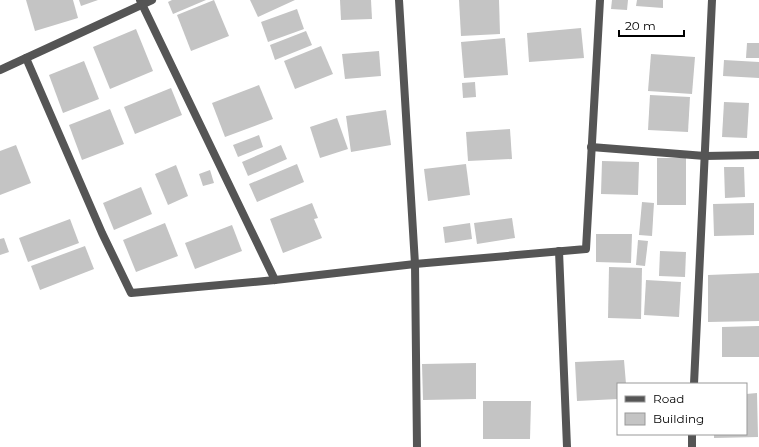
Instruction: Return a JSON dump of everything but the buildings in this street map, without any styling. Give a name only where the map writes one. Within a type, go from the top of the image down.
[{"type":"street","points":[[0,70],[140,2],[152,0]]},
{"type":"street","points":[[399,0],[415,264],[417,447]]},
{"type":"street","points":[[26,58],[102,233],[130,293],[275,280],[415,264],[586,249],[600,0]]},
{"type":"street","points":[[694,383],[712,0]]},
{"type":"street","points":[[140,2],[275,280]]},
{"type":"street","points":[[591,147],[705,156],[759,155]]},
{"type":"street","points":[[559,251],[567,447]]},
{"type":"street","points":[[692,435],[692,447]]}]
